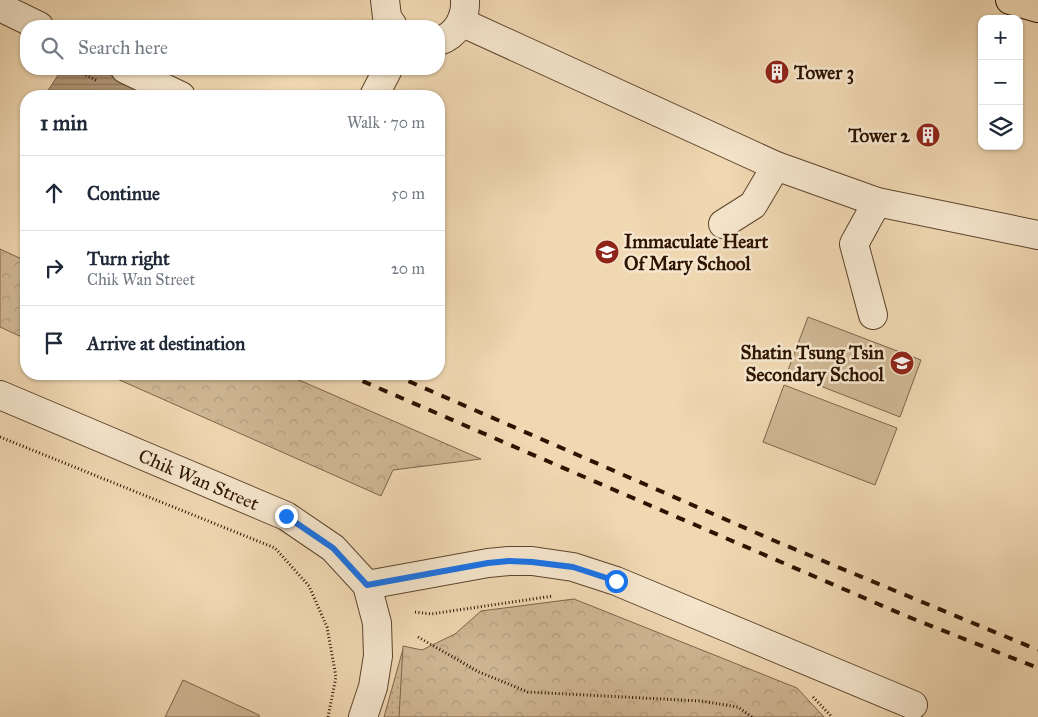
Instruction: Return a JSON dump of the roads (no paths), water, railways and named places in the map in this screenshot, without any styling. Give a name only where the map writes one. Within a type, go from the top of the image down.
[{"type":"main road","points":[[1010,0],[1038,8]]},
{"type":"street","points":[[385,0],[389,20]]},
{"type":"street","points":[[0,7],[27,20]]},
{"type":"street","points":[[445,37],[453,32],[463,11],[776,166],[877,202],[1038,234]]},
{"type":"street","points":[[137,75],[169,90]]},
{"type":"street","points":[[377,90],[385,75]]},
{"type":"street","points":[[723,224],[753,205],[776,166]]},
{"type":"street","points":[[874,315],[854,244],[877,202]]},
{"type":"street","name":"Chik Wan Street","points":[[0,395],[286,516],[333,548],[367,585],[377,624],[378,656],[373,687],[363,717]]},
{"type":"street","points":[[367,585],[488,563],[509,561],[573,567],[616,581],[913,705]]},
{"type":"railway","points":[[360,380],[906,616],[1038,668]]},
{"type":"railway","points":[[406,380],[775,541],[1038,650]]},
{"type":"place","name":"Tower 3","points":[[777,72]]},
{"type":"place","name":"Tower 2","points":[[928,135]]},
{"type":"place","name":"Immaculate Heart Of Mary School","points":[[607,252]]},
{"type":"place","name":"Shatin Tsung Tsin Secondary School","points":[[902,363]]}]
